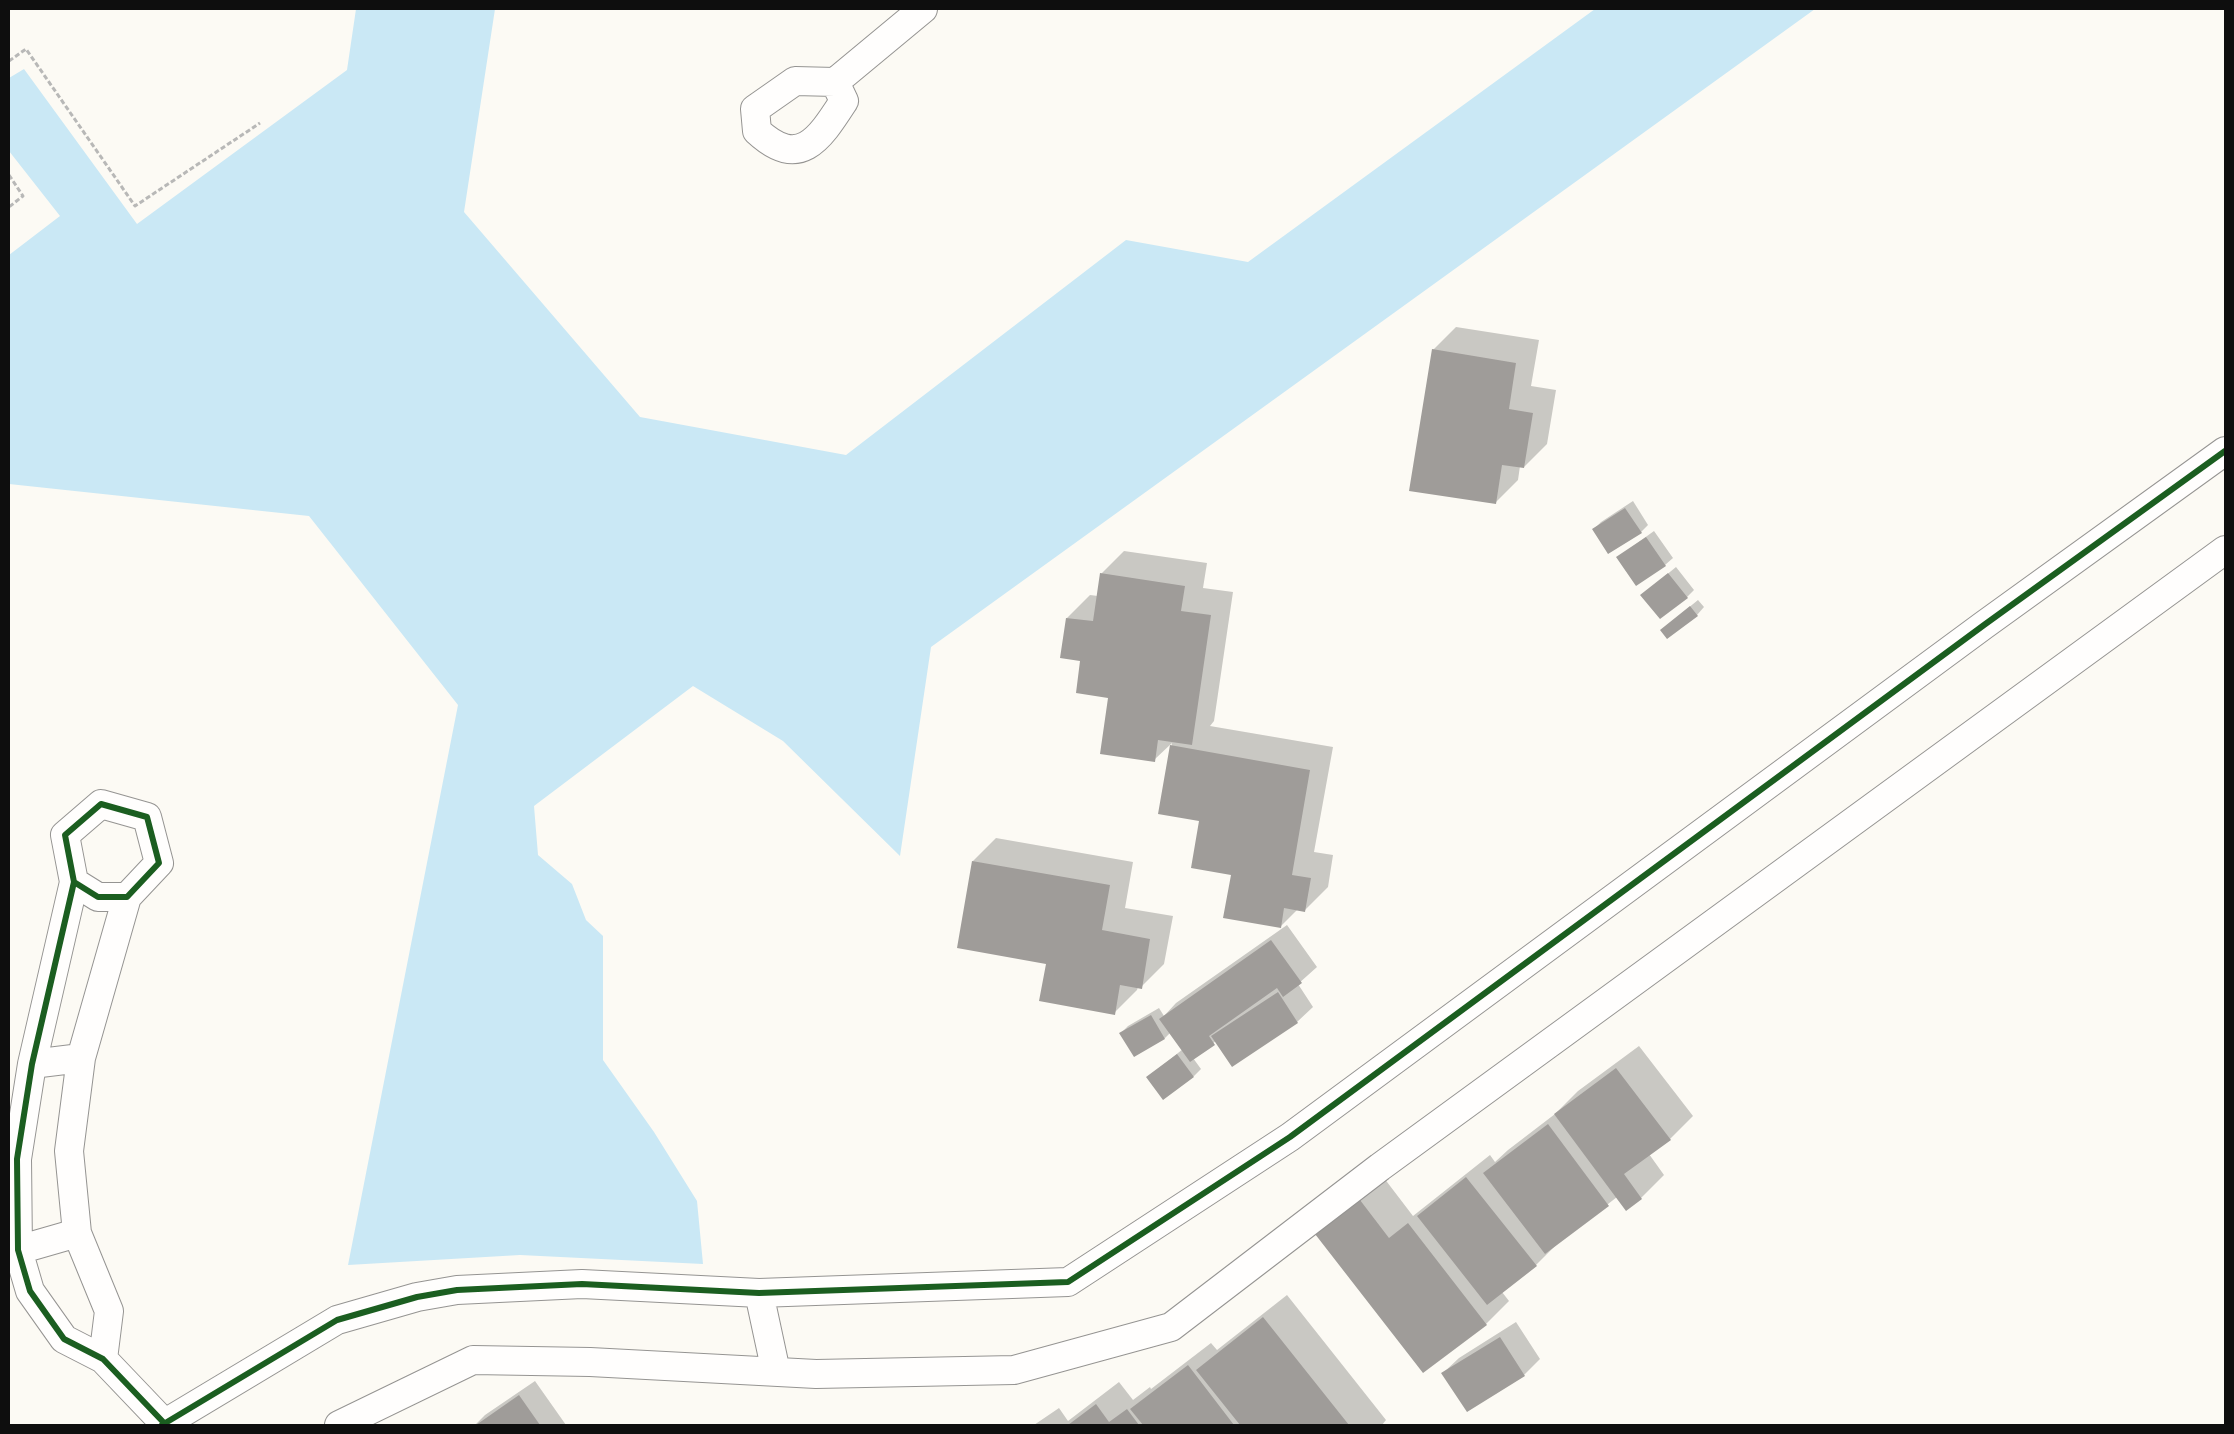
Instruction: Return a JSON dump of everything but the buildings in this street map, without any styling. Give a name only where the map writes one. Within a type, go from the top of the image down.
[{"type":"street","points":[[835,82],[924,9]]},
{"type":"street","points":[[103,1359],[109,1312],[78,1233],[69,1151],[80,1058],[126,897],[159,863],[147,817],[101,804],[65,835],[74,882],[32,1064],[18,1159],[18,1250],[30,1291],[64,1339],[103,1359],[164,1425],[337,1320],[418,1297],[457,1290],[582,1284],[758,1293],[1068,1282],[1290,1137],[1984,625],[2225,451]]},
{"type":"street","points":[[339,1425],[473,1360],[590,1362],[816,1374],[1014,1370],[1171,1327],[1380,1167],[2225,550]]},
{"type":"street","points":[[74,882],[98,897],[126,897]]},
{"type":"street","points":[[32,1064],[80,1058]]},
{"type":"street","points":[[18,1250],[78,1233]]},
{"type":"street","points":[[758,1293],[776,1372]]},
{"type":"path","points":[[9,61],[26,50],[135,206],[260,124]]},
{"type":"path","points":[[9,175],[23,196],[9,207]]},
{"type":"water","points":[[356,9],[495,9],[464,212],[640,417],[846,455],[1126,240],[1248,262],[1595,9],[1815,9],[931,647],[900,856],[783,741],[693,686],[534,806],[538,855],[572,884],[586,920],[603,936],[603,1060],[654,1132],[697,1201],[703,1264],[520,1255],[348,1265],[458,705],[309,516],[9,484],[9,255],[60,216],[9,151],[9,78],[24,69],[137,224],[347,70]]},
{"type":"cycle path","points":[[162,1425],[337,1320],[417,1297],[457,1290],[582,1284],[759,1293],[1068,1282],[1290,1137],[1984,625],[2225,451]]},
{"type":"cycle path","points":[[74,882],[98,897],[127,897],[159,863],[147,817],[101,804],[65,835],[74,882],[32,1064],[17,1159],[18,1250],[30,1291],[64,1339],[103,1359],[166,1425]]}]
